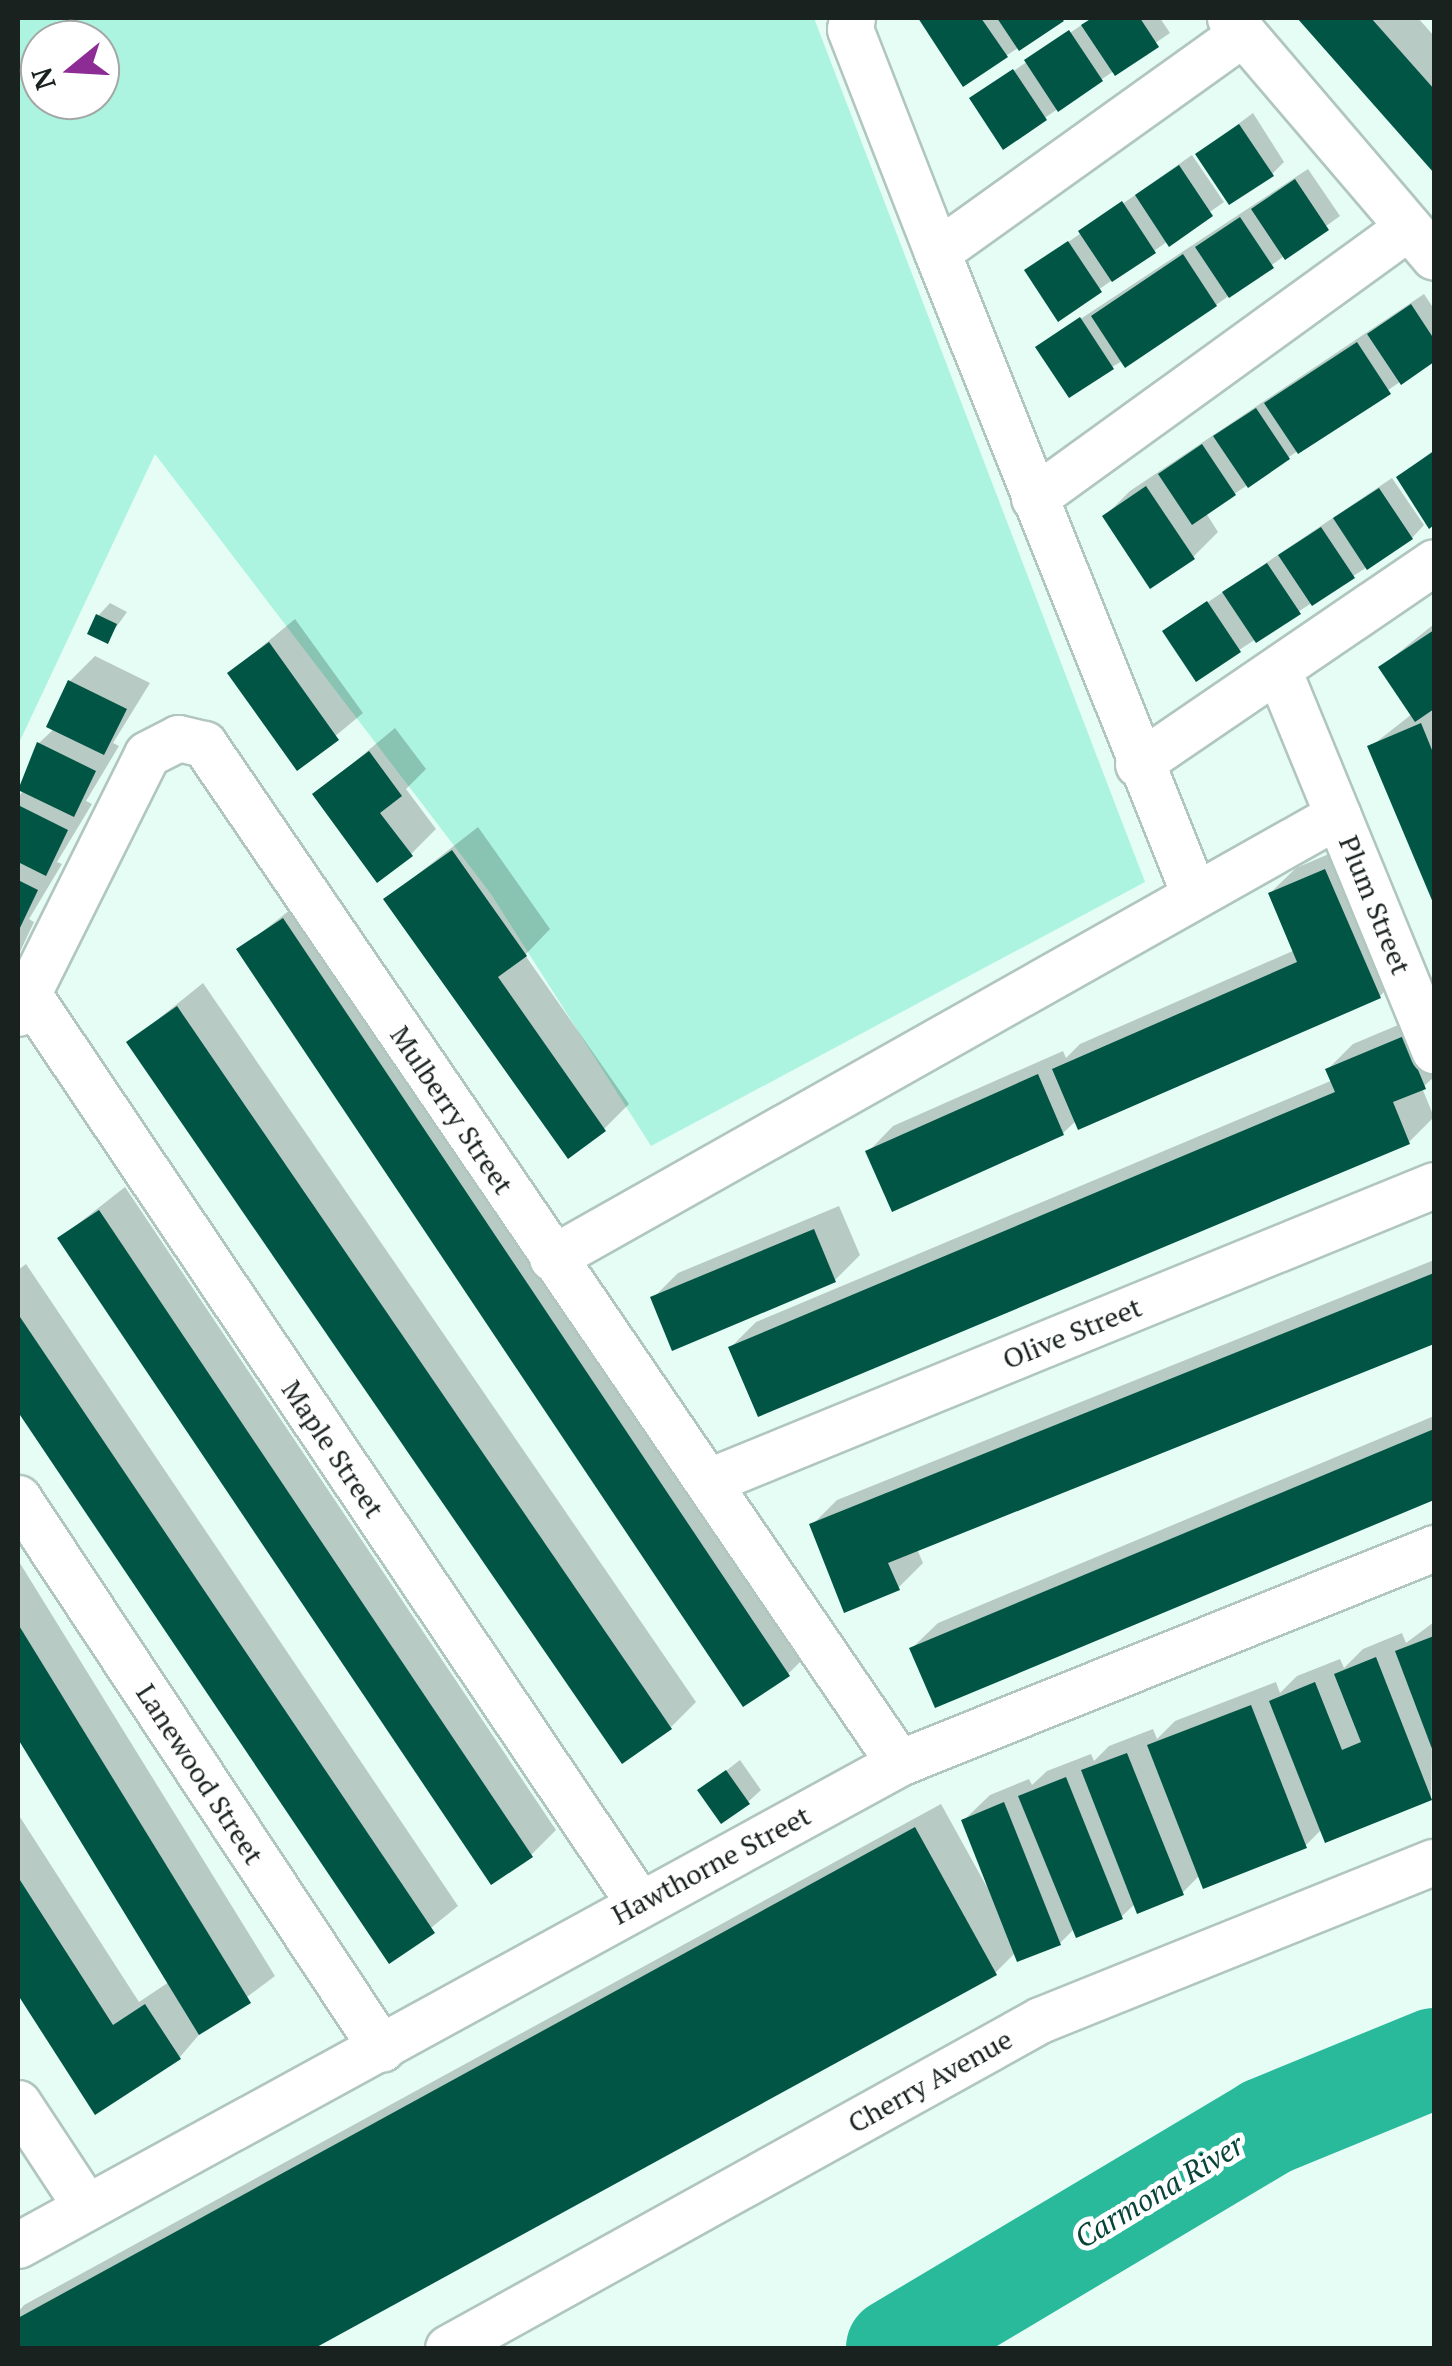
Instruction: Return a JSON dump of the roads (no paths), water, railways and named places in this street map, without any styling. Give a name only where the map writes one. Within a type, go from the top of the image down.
[{"type":"street","points":[[852,18],[850,29],[937,252],[1138,764],[1194,892]]},
{"type":"street","points":[[937,252],[1236,25],[1421,242],[1034,498]]},
{"type":"street","points":[[1138,764],[1279,672],[1434,562]]},
{"type":"street","name":"Plum Street","points":[[1279,672],[1434,1050]]},
{"type":"street","name":"Mulberry Street","points":[[23,1004],[148,754],[178,738],[204,744],[900,1763]]},
{"type":"street","points":[[552,1258],[1194,892],[1338,815]]},
{"type":"street","name":"Maple Street","points":[[23,1004],[639,1903]]},
{"type":"street","name":"Olive Street","points":[[709,1480],[1434,1185]]},
{"type":"street","name":"Lanewood Street","points":[[18,1498],[382,2050]]},
{"type":"street","name":"Hawthorne Street","points":[[18,2245],[85,2204],[382,2050],[639,1903],[900,1763],[1434,1548]]},
{"type":"street","name":"Cherry Avenue","points":[[448,2348],[1040,2020],[1434,1862]]},
{"type":"street","points":[[18,2103],[85,2204]]},
{"type":"waterway","name":"Carmona River","points":[[896,2348],[1266,2127],[1434,2058]]}]
